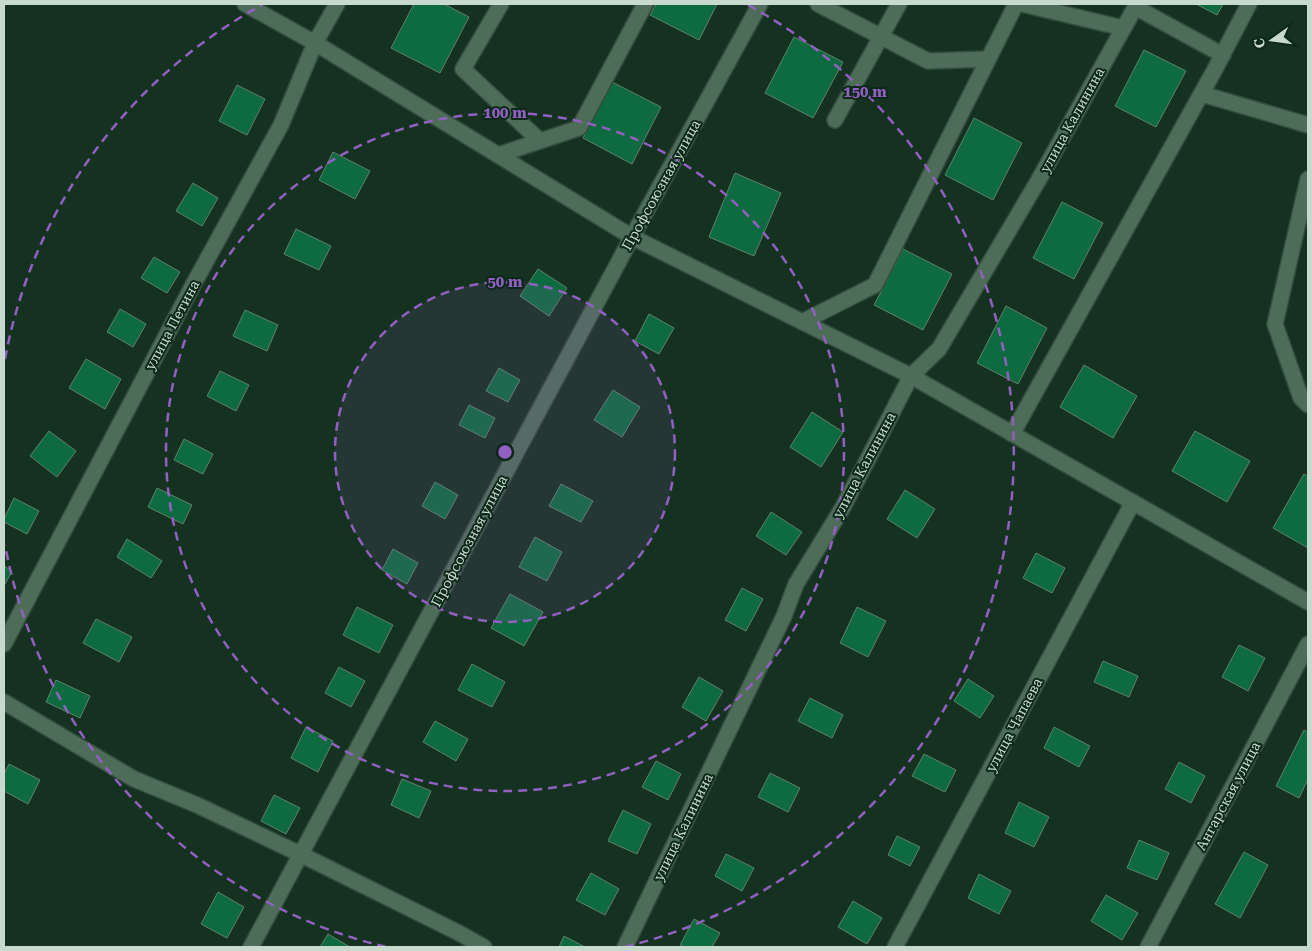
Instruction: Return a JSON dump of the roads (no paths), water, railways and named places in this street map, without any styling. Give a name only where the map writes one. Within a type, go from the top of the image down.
[{"type":"street","points":[[245,4],[315,43],[632,237],[911,376],[1308,602]]},
{"type":"street","name":"улица Петина","points":[[4,644],[193,285],[281,125],[315,43],[337,4]]},
{"type":"street","points":[[501,4],[463,70],[540,141]]},
{"type":"street","points":[[498,155],[579,128],[645,4]]},
{"type":"street","name":"Профсоюзная улица","points":[[251,947],[632,237],[760,4]]},
{"type":"street","points":[[818,4],[928,61],[988,59]]},
{"type":"street","points":[[835,120],[899,4]]},
{"type":"street","points":[[802,322],[875,285],[988,59],[1024,4],[1123,28]]},
{"type":"street","points":[[1012,434],[1202,94],[1249,4]]},
{"type":"street","points":[[1136,5],[1223,55]]},
{"type":"street","name":"улица Калинина","points":[[625,947],[775,633],[796,584],[843,507],[911,376],[939,349],[1038,180],[1136,5]]},
{"type":"street","points":[[1202,94],[1308,125]]},
{"type":"street","points":[[1308,179],[1275,324],[1300,398],[1308,404]]},
{"type":"street","name":"улица Чапаева","points":[[895,947],[1133,502]]},
{"type":"street","name":"Ангарская улица","points":[[1148,947],[1308,644]]},
{"type":"street","points":[[4,702],[134,780],[197,805],[300,854],[484,947]]}]
